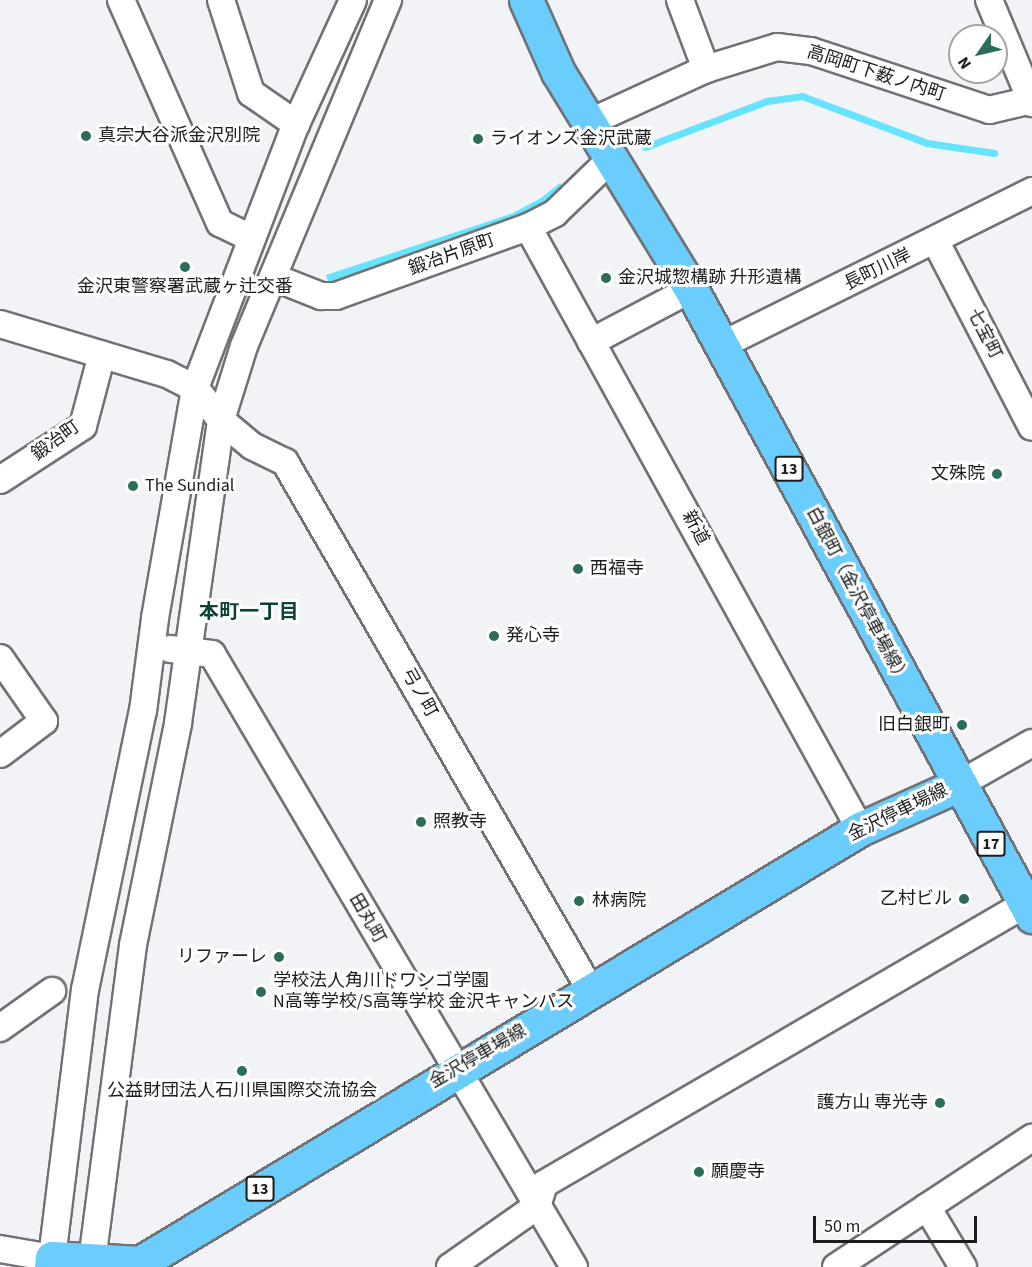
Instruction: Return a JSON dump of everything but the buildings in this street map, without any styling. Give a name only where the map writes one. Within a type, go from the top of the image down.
[{"type":"main road","name":"13","points":[[525,0],[558,72],[611,159]]},
{"type":"main road","name":"白銀町（金沢停車場線）","points":[[611,159],[691,289],[958,785]]},
{"type":"main road","name":"金沢停車場線","points":[[52,1262],[140,1263],[456,1070],[860,829],[958,785]]},
{"type":"main road","name":"17","points":[[958,785],[1030,907]]},
{"type":"street","points":[[121,0],[220,223],[251,238]]},
{"type":"street","points":[[221,0],[251,93],[296,124]]},
{"type":"street","points":[[0,1249],[52,1262],[85,990],[143,711],[195,388],[296,124],[353,0]]},
{"type":"street","points":[[91,1264],[133,945],[178,723],[221,420],[244,346],[388,0]]},
{"type":"street","points":[[680,0],[706,69]]},
{"type":"street","points":[[989,0],[1032,101]]},
{"type":"street","name":"高岡町下薮ノ内町","points":[[588,123],[706,69],[777,47],[794,48],[989,110],[1032,101]]},
{"type":"street","name":"鍛冶片原町","points":[[273,277],[321,296],[336,296],[528,227],[555,213],[611,159]]},
{"type":"street","name":"長町川岸","points":[[722,345],[936,242],[1032,192]]},
{"type":"street","name":"新道","points":[[528,227],[860,829]]},
{"type":"street","name":"七宝町","points":[[936,242],[1032,427]]},
{"type":"street","points":[[591,342],[691,289]]},
{"type":"street","points":[[0,324],[167,374],[195,388]]},
{"type":"street","name":"鍛冶町","points":[[0,480],[83,426],[102,354]]},
{"type":"street","name":"弓ノ町","points":[[195,388],[221,420],[252,446],[285,462],[591,991]]},
{"type":"street","points":[[152,648],[187,651]]},
{"type":"street","name":"田丸町","points":[[187,651],[212,654],[574,1267]]},
{"type":"street","points":[[0,658],[44,722],[0,754]]},
{"type":"street","points":[[958,785],[1032,743]]},
{"type":"street","points":[[450,1267],[537,1206],[544,1184],[1030,907]]},
{"type":"street","points":[[2,1022],[52,991]]},
{"type":"street","points":[[836,1267],[1032,1138]]},
{"type":"street","points":[[927,1207],[963,1267]]},
{"type":"water","points":[[560,183],[565,189],[546,205],[514,222],[329,285],[326,275],[511,214],[541,198]]},
{"type":"waterway","points":[[645,147],[767,101],[802,96],[927,143],[994,153]]},
{"type":"place","name":"真宗大谷派金沢別院","points":[[86,136]]},
{"type":"place","name":"ライオンズ金沢武蔵","points":[[478,139]]},
{"type":"place","name":"金沢東警察署武蔵ヶ辻交番","points":[[185,267]]},
{"type":"place","name":"金沢城惣構跡 升形遺構","points":[[606,278]]},
{"type":"place","name":"文殊院","points":[[997,474]]},
{"type":"place","name":"The Sundial","points":[[133,486]]},
{"type":"place","name":"西福寺","points":[[578,569]]},
{"type":"place","name":"発心寺","points":[[494,636]]},
{"type":"place","name":"旧白銀町","points":[[962,725]]},
{"type":"place","name":"照教寺","points":[[421,822]]},
{"type":"place","name":"乙村ビル","points":[[964,899]]},
{"type":"place","name":"林病院","points":[[579,901]]},
{"type":"place","name":"リファーレ","points":[[279,957]]},
{"type":"place","name":"学校法人角川ドワンゴ学園 N高等学校/S高等学校 金沢キャンパス","points":[[261,992]]},
{"type":"place","name":"公益財団法人石川県国際交流協会","points":[[242,1071]]},
{"type":"place","name":"護方山 専光寺","points":[[940,1103]]},
{"type":"place","name":"願慶寺","points":[[699,1172]]},
{"type":"district","name":"本町一丁目","points":[[249,612]]}]
